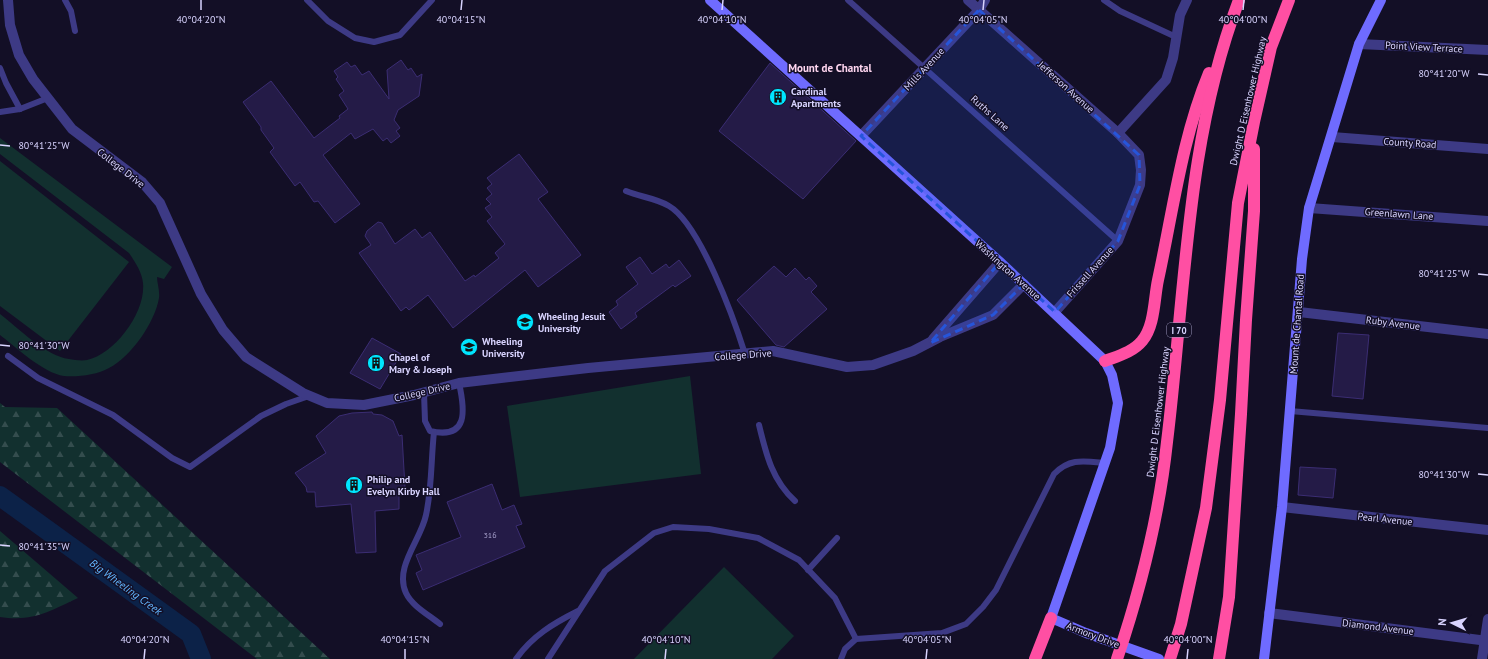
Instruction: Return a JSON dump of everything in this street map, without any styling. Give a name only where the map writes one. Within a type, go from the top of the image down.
[{"type":"highway","name":"Dwight D Eisenhower Highway","points":[[1117,659],[1134,606],[1156,523],[1167,444],[1198,156],[1212,86],[1239,0]]},
{"type":"highway","name":"Dwight D Eisenhower Highway","points":[[1170,659],[1181,624],[1206,508],[1220,400],[1238,203],[1271,47],[1289,0]]},
{"type":"highway","points":[[1105,361],[1124,354],[1143,341],[1150,324],[1155,292],[1197,101],[1231,22]]},
{"type":"highway","points":[[1219,659],[1229,597],[1241,422],[1246,320],[1254,211],[1254,122]]},
{"type":"highway","points":[[1035,659],[1051,618]]},
{"type":"street","name":"College Drive","points":[[8,0],[10,25],[19,56],[34,79],[72,129],[142,182],[160,203],[202,294],[223,330],[246,357],[309,396],[327,403],[364,405],[424,393],[459,383],[588,368],[773,351],[847,367],[873,365],[930,343],[940,337],[993,315],[1024,284]]},
{"type":"street","name":"Washington Avenue","points":[[710,0],[1055,312],[1105,361],[1112,374],[1118,403],[1110,448],[1051,618]]},
{"type":"street","name":"Jefferson Avenue","points":[[968,0],[1118,133],[1139,155],[1141,170],[1140,185]]},
{"type":"street","name":"Mills Avenue","points":[[861,136],[979,10],[985,0]]},
{"type":"street","points":[[1118,133],[1166,80],[1173,58],[1180,15],[1187,0]]},
{"type":"street","name":"Mount de Chantal Road","points":[[1264,659],[1268,613],[1282,508],[1299,312],[1302,259],[1309,208],[1332,137],[1359,44],[1381,0]]},
{"type":"street","name":"Point View Terrace","points":[[1359,44],[1488,50]]},
{"type":"street","name":"County Road","points":[[1332,137],[1488,149]]},
{"type":"street","name":"Frissell Avenue","points":[[1055,312],[1118,241],[1140,185]]},
{"type":"street","name":"Greenlawn Lane","points":[[1309,208],[1488,221]]},
{"type":"street","points":[[930,343],[1000,262]]},
{"type":"street","name":"Ruby Avenue","points":[[1299,312],[1488,334]]},
{"type":"street","name":"Pearl Avenue","points":[[1282,508],[1488,530]]},
{"type":"street","name":"Diamond Avenue","points":[[1268,613],[1487,641]]},
{"type":"street","name":"Armory Drive","points":[[1051,618],[1086,633],[1159,659]]},
{"type":"street","points":[[1482,659],[1487,641],[1488,619]]},
{"type":"lane","points":[[65,0],[71,11],[74,31]]},
{"type":"lane","points":[[307,0],[328,21],[355,38],[374,42],[400,35],[432,0]]},
{"type":"lane","name":"Ruths Lane","points":[[848,0],[1118,241]]},
{"type":"lane","points":[[1104,0],[1120,11],[1176,37]]},
{"type":"lane","points":[[0,68],[20,109]]},
{"type":"lane","points":[[0,112],[20,109],[48,98]]},
{"type":"lane","points":[[626,191],[637,196],[654,199],[670,206],[684,219],[700,246],[721,290],[745,354]]},
{"type":"lane","points":[[8,356],[38,378],[113,415],[172,458],[190,467],[261,416],[286,404],[309,396]]},
{"type":"lane","points":[[424,393],[425,421],[430,431],[443,434],[454,430],[462,423],[464,410],[459,383]]},
{"type":"lane","points":[[1290,411],[1488,428]]},
{"type":"lane","points":[[759,425],[766,456],[772,472],[783,489],[795,501]]},
{"type":"lane","points":[[434,432],[426,515],[418,539],[404,567],[403,575],[406,592],[411,601],[440,624]]},
{"type":"lane","points":[[841,659],[845,649],[856,639],[942,633],[966,624],[983,607],[996,590],[1054,474],[1064,464],[1087,461],[1105,463]]},
{"type":"lane","points":[[548,659],[605,571],[654,533],[673,527],[709,529],[758,538],[799,560],[835,598],[856,639]]},
{"type":"lane","points":[[808,570],[837,538]]},
{"type":"lane","points":[[516,659],[523,648],[544,630],[579,610]]},
{"type":"highlighted area","points":[[979,10],[1139,155],[1140,185],[1118,241],[1055,312],[1024,284],[993,315],[930,343],[1000,262],[861,136]]},
{"type":"green space","points":[[0,138],[172,267],[164,279],[157,277],[159,298],[157,307],[153,318],[141,338],[126,356],[109,368],[93,374],[81,376],[64,376],[56,374],[39,365],[0,335],[0,314],[33,341],[60,357],[87,360],[98,356],[118,341],[134,319],[143,294],[143,283],[140,271],[129,253],[0,154]]},
{"type":"green space","points":[[0,161],[129,262],[60,351],[0,306]]},
{"type":"green space","points":[[690,376],[701,474],[520,497],[507,406]]},
{"type":"green space","points":[[0,403],[5,407],[57,408],[330,659],[257,659],[0,462]]},
{"type":"green space","points":[[0,531],[78,598],[50,611],[32,617],[0,617]]},
{"type":"green space","points":[[724,567],[794,636],[772,659],[634,659]]},
{"type":"building","points":[[401,60],[408,70],[411,68],[417,77],[422,74],[419,96],[398,110],[394,120],[400,128],[396,131],[400,136],[391,143],[387,138],[383,141],[373,129],[355,139],[351,133],[323,155],[360,204],[335,223],[318,201],[314,202],[300,182],[295,186],[270,152],[274,148],[243,102],[271,81],[314,138],[340,118],[339,116],[348,109],[339,95],[344,91],[336,79],[338,77],[334,71],[347,62],[351,67],[355,65],[362,75],[369,71],[389,99],[387,70]]},
{"type":"building","name":"Cardinal Apartments","points":[[770,63],[856,141],[803,199],[719,131]]},
{"type":"building","points":[[519,154],[548,192],[538,199],[581,255],[538,287],[525,270],[453,328],[428,295],[409,310],[406,307],[401,311],[359,253],[371,245],[365,236],[367,231],[378,222],[382,223],[395,244],[415,229],[422,238],[430,232],[465,281],[474,275],[475,277],[499,258],[495,253],[505,244],[487,221],[492,217],[485,208],[491,204],[486,199],[492,194],[487,188],[492,184],[487,178]]},
{"type":"building","points":[[640,257],[652,274],[666,264],[669,268],[679,260],[691,276],[675,287],[673,285],[635,313],[637,317],[621,329],[609,312],[618,305],[616,301],[638,284],[626,267]]},
{"type":"building","points":[[774,266],[786,277],[795,268],[806,280],[809,277],[817,286],[811,292],[827,309],[784,347],[776,345],[737,300]]},
{"type":"building","points":[[1338,333],[1369,335],[1363,399],[1332,396]]},
{"type":"building","name":"Chapel of Mary & Joseph","points":[[372,338],[401,354],[380,389],[350,373]]},
{"type":"building","name":"Philip and Evelyn Kirby Hall","points":[[372,412],[373,414],[382,415],[393,421],[399,436],[402,435],[405,488],[399,489],[399,509],[375,511],[376,552],[356,553],[351,504],[316,507],[315,492],[307,492],[306,487],[295,473],[326,453],[316,436],[339,416],[352,413]]},
{"type":"building","points":[[1300,467],[1336,469],[1333,498],[1298,495]]},
{"type":"building","points":[[492,484],[502,510],[514,505],[522,524],[516,526],[525,547],[423,590],[416,573],[422,570],[416,555],[461,537],[447,502]]},
{"type":"waterway","name":"Big Wheeling Creek","points":[[0,496],[191,634],[201,659]]},
{"type":"place","name":"Cardinal Apartments","points":[[778,97]]},
{"type":"place","name":"Wheeling Jesuit University","points":[[525,322]]},
{"type":"place","name":"Wheeling University","points":[[469,347]]},
{"type":"place","name":"Chapel of Mary & Joseph","points":[[376,363]]},
{"type":"place","name":"Philip and Evelyn Kirby Hall","points":[[354,485]]},
{"type":"district","name":"Mount de Chantal","points":[[830,68]]}]
